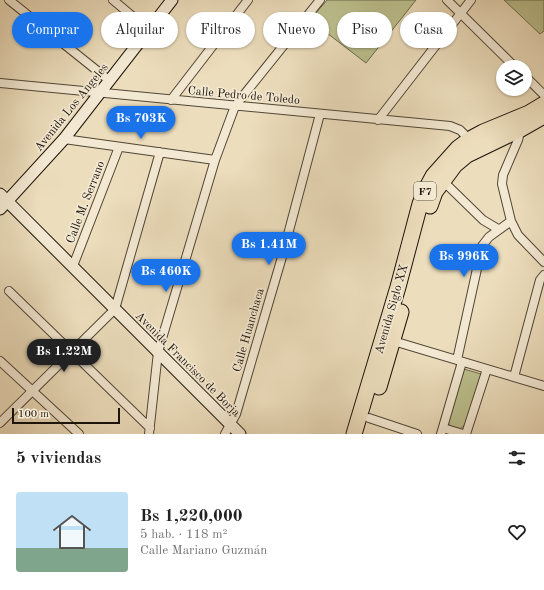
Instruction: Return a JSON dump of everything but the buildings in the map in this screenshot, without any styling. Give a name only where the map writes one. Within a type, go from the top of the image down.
[{"type":"highway","name":"Avenida Siglo XX","points":[[519,123],[529,113],[544,104]]},
{"type":"highway","name":"Avenida Siglo XX","points":[[364,434],[388,340],[398,287],[420,204],[433,176],[458,148],[474,144],[519,123],[544,116]]},
{"type":"highway","name":"Avenida Siglo XX","points":[[354,434],[388,340],[428,209],[435,192],[455,165],[467,155],[474,144]]},
{"type":"street","points":[[10,0],[110,82]]},
{"type":"street","points":[[113,0],[127,12]]},
{"type":"street","name":"Avenida Los Angeles","points":[[163,12],[172,0]]},
{"type":"street","points":[[171,100],[248,0]]},
{"type":"street","points":[[149,431],[158,352],[215,160],[235,106],[320,0]]},
{"type":"street","points":[[447,0],[508,60]]},
{"type":"street","points":[[378,120],[471,0]]},
{"type":"street","name":"Avenida Los Angeles","points":[[3,201],[64,139],[136,48]]},
{"type":"street","name":"Calle Pedro de Toledo","points":[[0,83],[450,126],[460,130],[474,144]]},
{"type":"street","points":[[532,83],[544,95]]},
{"type":"street","name":"Calle Huanchaca","points":[[227,429],[236,414],[320,114]]},
{"type":"street","points":[[519,123],[518,140],[503,175],[502,184],[511,221],[518,235],[544,262]]},
{"type":"street","points":[[64,139],[215,160]]},
{"type":"street","name":"Calle M. Serrano","points":[[73,266],[119,147]]},
{"type":"street","points":[[0,423],[115,308],[160,152]]},
{"type":"street","points":[[443,181],[483,220],[498,229]]},
{"type":"street","name":"Avenida Francisco de Borja","points":[[3,201],[73,266],[115,308],[158,352],[227,429],[240,434]]},
{"type":"street","points":[[487,369],[464,434],[442,431],[460,361],[482,246],[498,229],[511,221]]},
{"type":"street","points":[[514,377],[540,280],[544,275]]},
{"type":"street","points":[[9,291],[149,431]]},
{"type":"street","points":[[388,340],[544,386]]},
{"type":"street","points":[[0,361],[79,434]]},
{"type":"street","points":[[369,418],[417,434]]},
{"type":"green space","points":[[327,0],[416,0],[406,12],[400,12],[400,20],[392,30],[392,12],[337,12],[337,41],[329,35],[329,12],[317,12]]},
{"type":"green space","points":[[504,0],[544,0],[544,31],[540,34]]},
{"type":"green space","points":[[346,48],[378,48],[366,63]]},
{"type":"green space","points":[[464,369],[481,374],[465,425],[460,429],[450,426],[448,422]]}]
